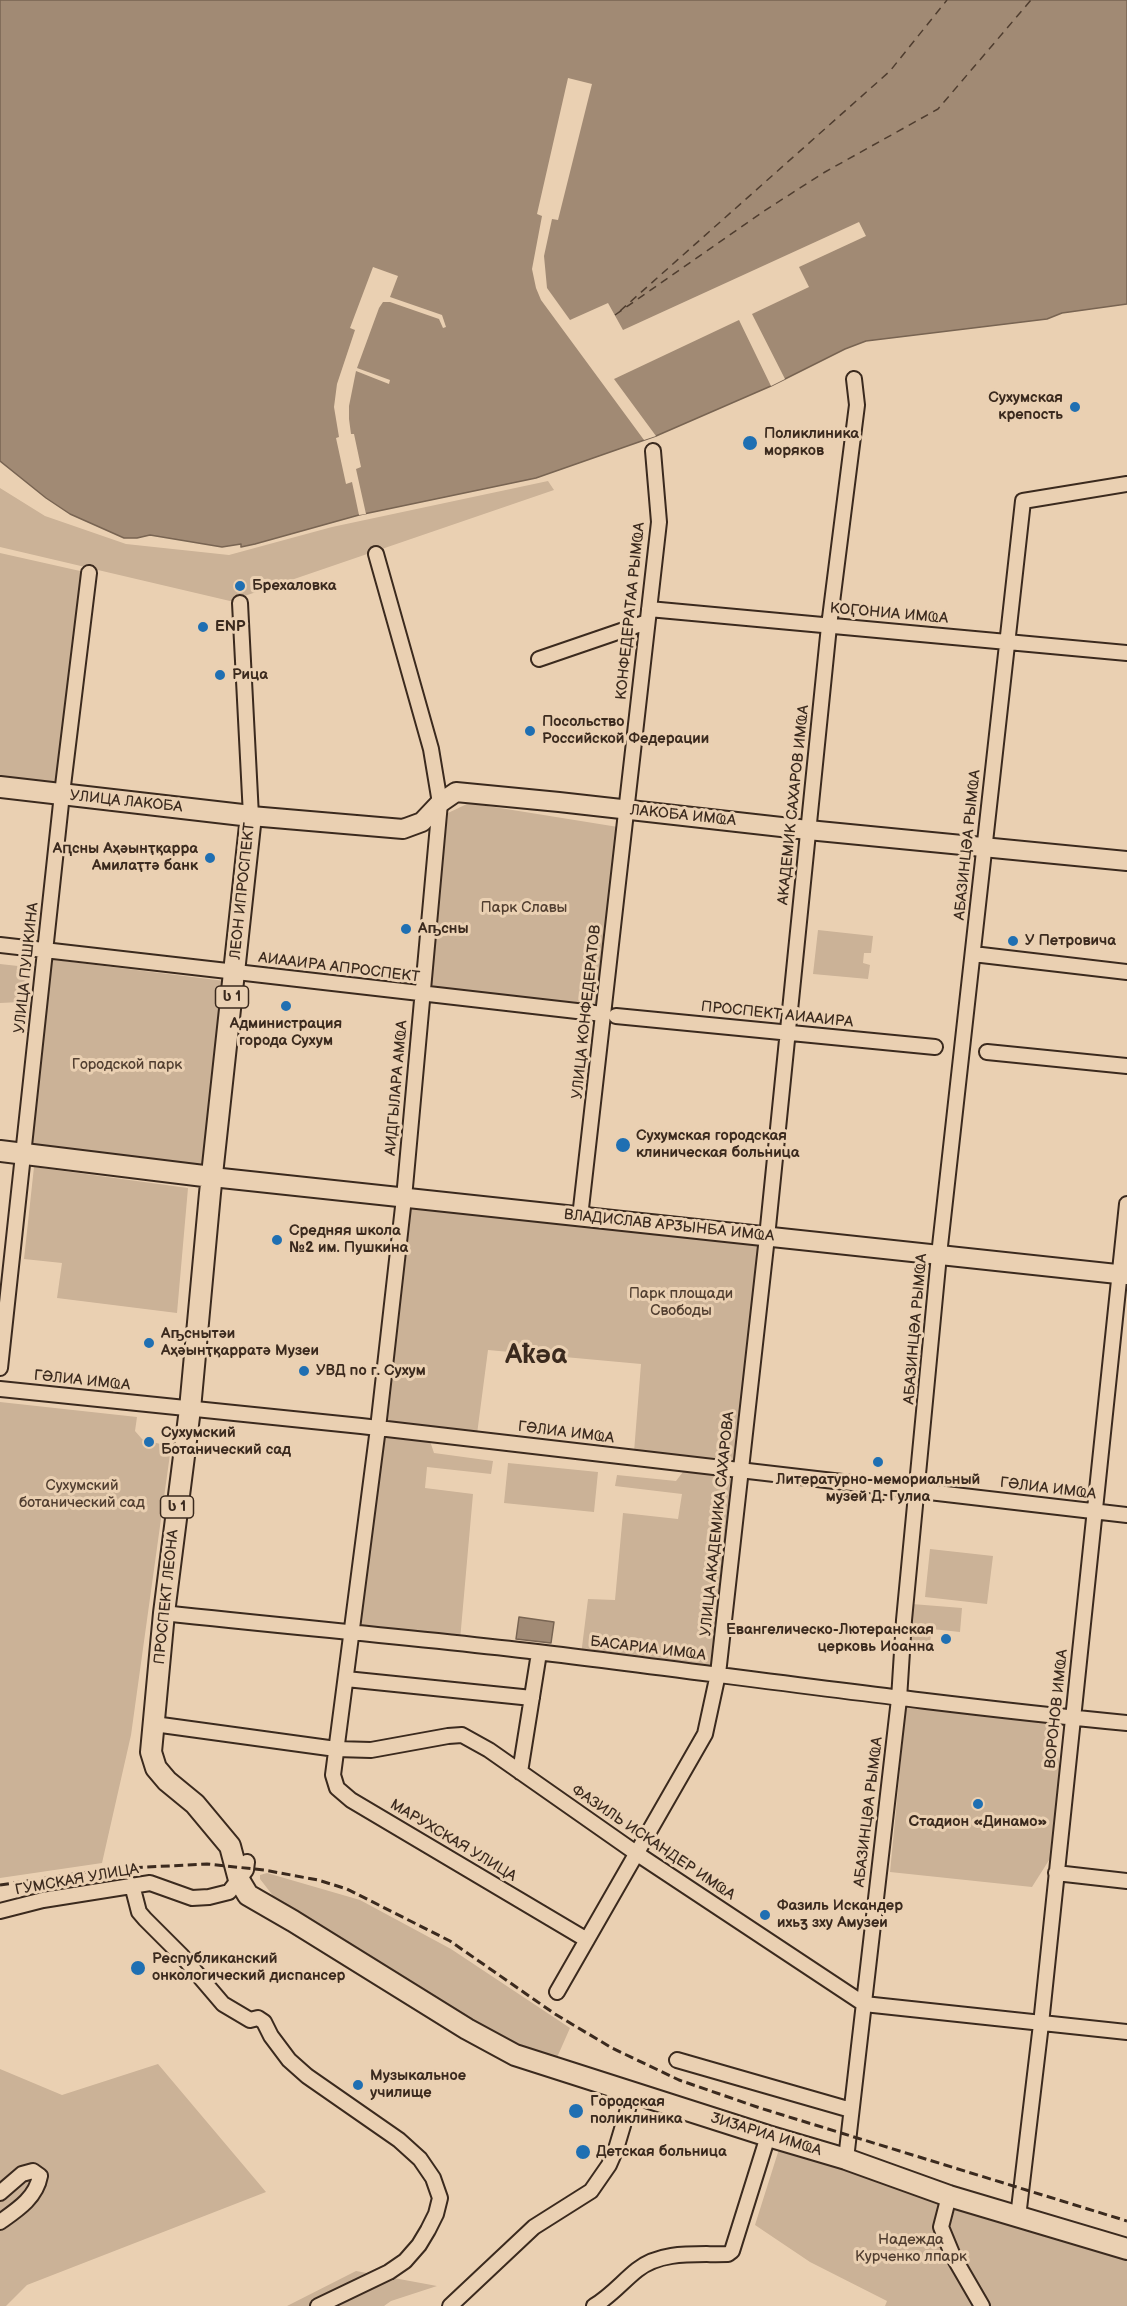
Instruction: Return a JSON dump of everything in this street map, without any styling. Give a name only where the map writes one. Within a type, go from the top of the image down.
[{"type":"highway","name":"УЛИЦА ЛАКОБА","points":[[0,787],[251,816]]},
{"type":"highway","name":"ЛЕОН ИПРОСПЕКТ","points":[[212,1177],[251,816]]},
{"type":"highway","points":[[0,1151],[212,1177]]},
{"type":"highway","name":"ПРОСПЕКТ ЛЕОНА","points":[[212,1177],[190,1409],[164,1613],[151,1752],[156,1767],[167,1781],[204,1815],[230,1846],[240,1882]]},
{"type":"highway","name":"ს 1","points":[[240,1882],[294,1921]]},
{"type":"highway","name":"ს 1","points":[[240,1882],[253,1883],[262,1896],[294,1921]]},
{"type":"highway","name":"ӠИӠАРИА ИМҨА","points":[[294,1921],[467,2029],[515,2055],[846,2159],[949,2196],[1127,2249]]},
{"type":"main road","name":"ЛАКОБА ИМҨА","points":[[251,816],[403,829],[422,822],[440,803],[456,792],[1127,861]]},
{"type":"main road","name":"ВЛАДИСЛАВ АРӠЫНБА ИМҨА","points":[[212,1177],[1123,1275]]},
{"type":"street","name":"АКАДЕМИК САХАРОВ ИМҨА","points":[[767,1236],[829,626],[857,405],[854,379]]},
{"type":"street","name":"КОНФЕДЕРАТАА РЫМҨА","points":[[626,810],[658,522],[653,451]]},
{"type":"street","name":"АБАЗИНЦӘА РЫМҨА","points":[[846,2159],[899,1699],[904,1620],[939,1255],[1023,501],[1127,484]]},
{"type":"street","name":"АИДГЫЛАРА АМҨА","points":[[346,1679],[404,1198],[440,803],[431,749],[376,554]]},
{"type":"street","name":"УЛИЦА ПУШКИНА","points":[[0,1368],[62,794],[89,573]]},
{"type":"street","name":"ЛЕОН ИПРОСПЕКТ","points":[[240,603],[251,816]]},
{"type":"street","name":"КОӶОНИА ИМҨА","points":[[648,615],[829,626],[1127,652]]},
{"type":"street","points":[[539,659],[648,615]]},
{"type":"street","name":"УЛИЦА КОНФЕДЕРАТОВ","points":[[580,1216],[610,1015],[626,810]]},
{"type":"street","name":"АИААИРА АПРОСПЕКТ","points":[[0,945],[610,1015]]},
{"type":"street","points":[[973,954],[1127,972]]},
{"type":"street","name":"ПРОСПЕКТ АИААИРА","points":[[610,1015],[935,1047]]},
{"type":"street","points":[[987,1052],[1127,1066]]},
{"type":"street","name":"ВОРОНОВ ИМҨА","points":[[1018,2217],[1041,2024],[1094,1511],[1123,1275],[1127,1204]]},
{"type":"street","name":"УЛИЦА АКАДЕМИКА САХАРОВА","points":[[558,1992],[705,1734],[718,1674],[767,1236]]},
{"type":"street","name":"ГӘЛИА ИМҨА","points":[[0,1389],[378,1428],[1127,1515]]},
{"type":"street","name":"БАСАРИА ИМҨА","points":[[164,1613],[539,1653],[718,1674],[899,1699],[1127,1723]]},
{"type":"street","points":[[520,1772],[539,1653]]},
{"type":"street","points":[[346,1679],[532,1698]]},
{"type":"street","name":"МАРУХСКАЯ УЛИЦА","points":[[346,1679],[333,1775],[338,1788],[351,1800],[587,1940]]},
{"type":"street","name":"ФАЗИЛЬ ИСКАНДЕР ИМҨА","points":[[154,1724],[336,1749],[371,1750],[462,1735],[474,1740],[636,1853],[864,2004],[1127,2032]]},
{"type":"street","points":[[1056,1874],[1127,1881]]},
{"type":"street","name":"ГУМСКАЯ УЛИЦА","points":[[0,1911],[43,1900],[150,1883],[192,1898],[209,1897],[240,1882]]},
{"type":"street","points":[[132,1886],[139,1912],[144,1919],[182,1956],[223,2004],[250,2020],[258,2018],[264,2022],[271,2036],[289,2060],[307,2076],[399,2140],[420,2159],[434,2178],[440,2198],[436,2214],[419,2245],[405,2261],[389,2272],[318,2306]]},
{"type":"street","points":[[677,2060],[851,2110]]},
{"type":"street","points":[[450,2306],[534,2227],[591,2192],[609,2165],[616,2149],[633,2092]]},
{"type":"street","points":[[594,2306],[651,2261],[670,2256],[732,2252],[768,2136]]},
{"type":"street","points":[[0,2193],[22,2174],[33,2171],[40,2176],[35,2191],[22,2206],[0,2222]]},
{"type":"street","points":[[949,2196],[941,2227],[953,2256],[982,2306]]},
{"type":"green space","points":[[548,481],[554,490],[230,601],[0,547],[0,488],[45,516],[126,544],[229,555],[332,527]]},
{"type":"green space","points":[[0,553],[89,573],[62,794],[0,787]]},
{"type":"green space","name":"Парк Славы","points":[[469,803],[618,827],[600,1004],[430,990],[448,813]]},
{"type":"green space","points":[[818,930],[873,936],[871,953],[864,953],[863,963],[870,965],[868,979],[813,974]]},
{"type":"green space","name":"Городской парк","points":[[47,959],[225,981],[206,1168],[30,1148]]},
{"type":"green space","points":[[0,964],[27,967],[21,1002],[0,1003]]},
{"type":"green space","points":[[34,1167],[188,1188],[177,1313],[57,1298],[62,1263],[24,1259]]},
{"type":"green space","name":"Парк площади Свободы","points":[[407,1201],[763,1238],[735,1464],[634,1452],[641,1364],[488,1350],[477,1434],[384,1423]]},
{"type":"green space","name":"Сухумский ботанический сад","points":[[0,1402],[137,1417],[135,1431],[142,1439],[171,1447],[131,1735],[102,1863],[0,1878]]},
{"type":"green space","points":[[383,1436],[430,1441],[434,1453],[493,1461],[491,1474],[427,1467],[425,1488],[473,1494],[460,1640],[354,1630]]},
{"type":"green space","points":[[508,1463],[598,1472],[594,1512],[504,1503]]},
{"type":"green space","points":[[686,1468],[733,1473],[713,1670],[581,1655],[588,1599],[615,1600],[623,1513],[678,1519],[682,1494],[615,1486],[617,1475],[676,1481]]},
{"type":"green space","points":[[930,1549],[993,1556],[987,1604],[925,1597]]},
{"type":"green space","points":[[912,1604],[962,1608],[960,1632],[932,1629],[930,1643],[909,1641]]},
{"type":"green space","name":"Cтадион «Динамо»","points":[[906,1707],[1053,1722],[1062,1781],[1057,1828],[1051,1857],[1032,1887],[890,1872]]},
{"type":"green space","points":[[267,1873],[360,1900],[451,1949],[570,2028],[555,2062],[496,2037],[274,1897],[260,1879],[260,1875]]},
{"type":"green space","points":[[158,2064],[266,2192],[27,2285],[6,2306],[0,2306],[0,2069],[62,2095]]},
{"type":"green space","name":"Надежда Курченко лпарк","points":[[780,2146],[1127,2257],[1127,2306],[885,2306],[887,2301],[810,2262],[755,2225]]},
{"type":"green space","points":[[356,2271],[437,2286],[391,2301],[384,2306],[287,2306]]},
{"type":"shaded area","points":[[0,0],[1127,0],[1127,304],[1062,313],[1047,319],[866,341],[771,386],[656,436],[536,478],[359,515],[255,544],[222,547],[150,535],[124,538],[70,514],[0,461]]},
{"type":"shaded area","points":[[519,1617],[554,1622],[551,1643],[516,1639]]},
{"type":"pier","points":[[568,78],[592,84],[558,220],[552,219],[544,256],[547,288],[570,320],[608,303],[623,330],[859,222],[866,236],[799,267],[809,287],[752,314],[785,379],[771,386],[739,320],[614,379],[656,436],[644,440],[541,300],[532,269],[542,216],[537,214]]},
{"type":"pier","points":[[373,267],[398,276],[390,297],[442,315],[446,327],[443,328],[439,319],[390,302],[383,302],[379,308],[357,368],[390,380],[389,384],[356,371],[349,406],[351,434],[354,434],[361,467],[356,469],[366,514],[359,515],[352,482],[346,484],[336,438],[339,437],[334,407],[337,384],[355,330],[350,328]]},
{"type":"ferry route","points":[[620,311],[890,71],[947,0]]},
{"type":"ferry route","points":[[615,315],[764,211],[825,172],[938,109],[1031,0]]},
{"type":"railway","points":[[0,1885],[108,1869],[207,1864],[264,1870],[318,1880],[347,1889],[450,1941],[555,2014],[612,2048],[679,2080],[760,2108],[1127,2221]]},
{"type":"place","name":"Сухумская крепость","points":[[1075,407]]},
{"type":"place","name":"Поликлиника моряков","points":[[750,443]]},
{"type":"place","name":"Брехаловка","points":[[240,586]]},
{"type":"place","name":"ENP","points":[[203,627]]},
{"type":"place","name":"Рица","points":[[220,675]]},
{"type":"place","name":"Посольство Российской Федерации","points":[[530,731]]},
{"type":"place","name":"Аԥсны Аҳәынҭқарра Амилаҭтә банк","points":[[210,858]]},
{"type":"place","name":"Аҧсны","points":[[406,929]]},
{"type":"place","name":"У Петровича","points":[[1013,941]]},
{"type":"place","name":"Администрация города Сухум","points":[[286,1006]]},
{"type":"place","name":"Сухумская городская клиническая больница","points":[[623,1145]]},
{"type":"place","name":"Средняя школа №2 им. Пушкина","points":[[277,1240]]},
{"type":"place","name":"Аҧснытәи Аҳәынҭқарратә Музеи","points":[[149,1343]]},
{"type":"place","name":"УВД по г. Сухум","points":[[304,1371]]},
{"type":"place","name":"Сухумский Ботанический сад","points":[[149,1442]]},
{"type":"place","name":"Литературно-мемориальный музей Д. Гулиа","points":[[878,1462]]},
{"type":"place","name":"Евангелическо-Лютеранская церковь Иоанна","points":[[946,1639]]},
{"type":"place","name":"Cтадион «Динамо»","points":[[978,1804]]},
{"type":"place","name":"Фазиль Искандер ихьӡ зху Амузеи","points":[[765,1915]]},
{"type":"place","name":"Республиканский онкологический диспансер","points":[[138,1968]]},
{"type":"place","name":"Музыкальное училище","points":[[358,2085]]},
{"type":"place","name":"Городская поликлиника","points":[[576,2111]]},
{"type":"place","name":"Детская больница","points":[[583,2152]]},
{"type":"district","name":"Аҟəа","points":[[536,1356]]}]
